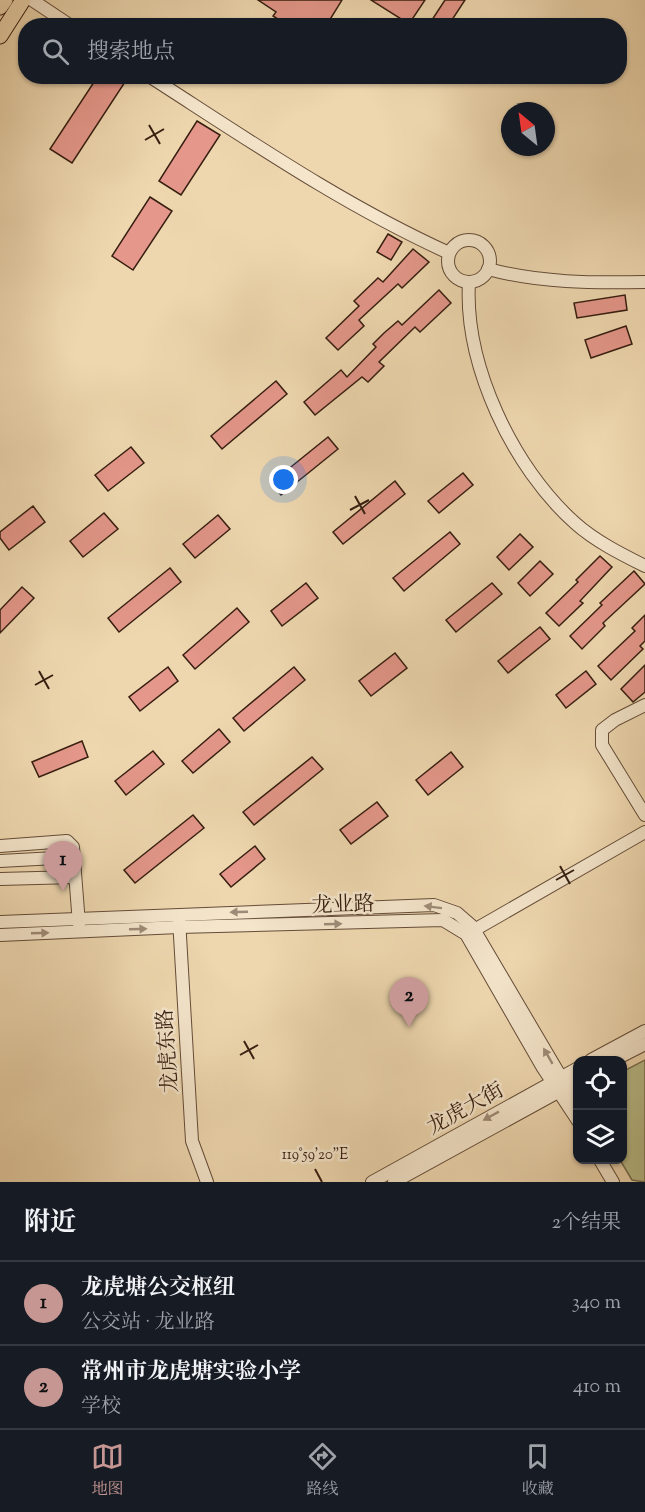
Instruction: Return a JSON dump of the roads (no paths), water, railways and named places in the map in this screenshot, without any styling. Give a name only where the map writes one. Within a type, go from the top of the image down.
[{"type":"main road","points":[[0,7],[5,0]]},
{"type":"main road","points":[[0,36],[23,0]]},
{"type":"street","points":[[32,0],[59,18]]},
{"type":"street","points":[[162,84],[305,176],[397,229],[449,253]]},
{"type":"street","points":[[471,240],[480,243],[490,257],[488,269],[482,278],[469,282],[461,281],[449,269],[447,261],[449,253],[454,245],[462,241],[471,240]]},
{"type":"street","points":[[488,269],[514,276],[546,280],[585,283],[645,282]]},
{"type":"street","points":[[469,282],[468,302],[474,346],[488,395],[511,441],[542,487],[575,523],[645,566]]},
{"type":"street","points":[[645,705],[615,720],[602,730],[602,745],[640,796],[645,815]]},
{"type":"street","points":[[573,1099],[470,932],[645,832]]},
{"type":"street","points":[[0,846],[67,841],[73,847],[79,925]]},
{"type":"street","points":[[0,861],[74,857]]},
{"type":"street","points":[[0,879],[75,877]]},
{"type":"street","name":"龙业路","points":[[0,922],[79,925],[179,921],[443,920],[470,932]]},
{"type":"street","name":"龙虎东路","points":[[179,921],[192,1141],[207,1182]]},
{"type":"street","name":"龙业路","points":[[0,935],[79,925]]},
{"type":"street","points":[[598,1056],[645,1031]]},
{"type":"street","points":[[622,1056],[645,1044]]},
{"type":"street","points":[[563,1084],[574,1110]]},
{"type":"street","name":"龙虎大街","points":[[372,1182],[563,1084]]},
{"type":"street","name":"龙虎大街","points":[[394,1182],[563,1084]]},
{"type":"street","points":[[602,1164],[613,1182]]},
{"type":"street","points":[[610,1164],[621,1182]]},
{"type":"place","name":"龙虎塘公交枢纽","points":[[63,891]]},
{"type":"place","name":"常州市龙虎塘实验小学","points":[[409,1027]]}]
